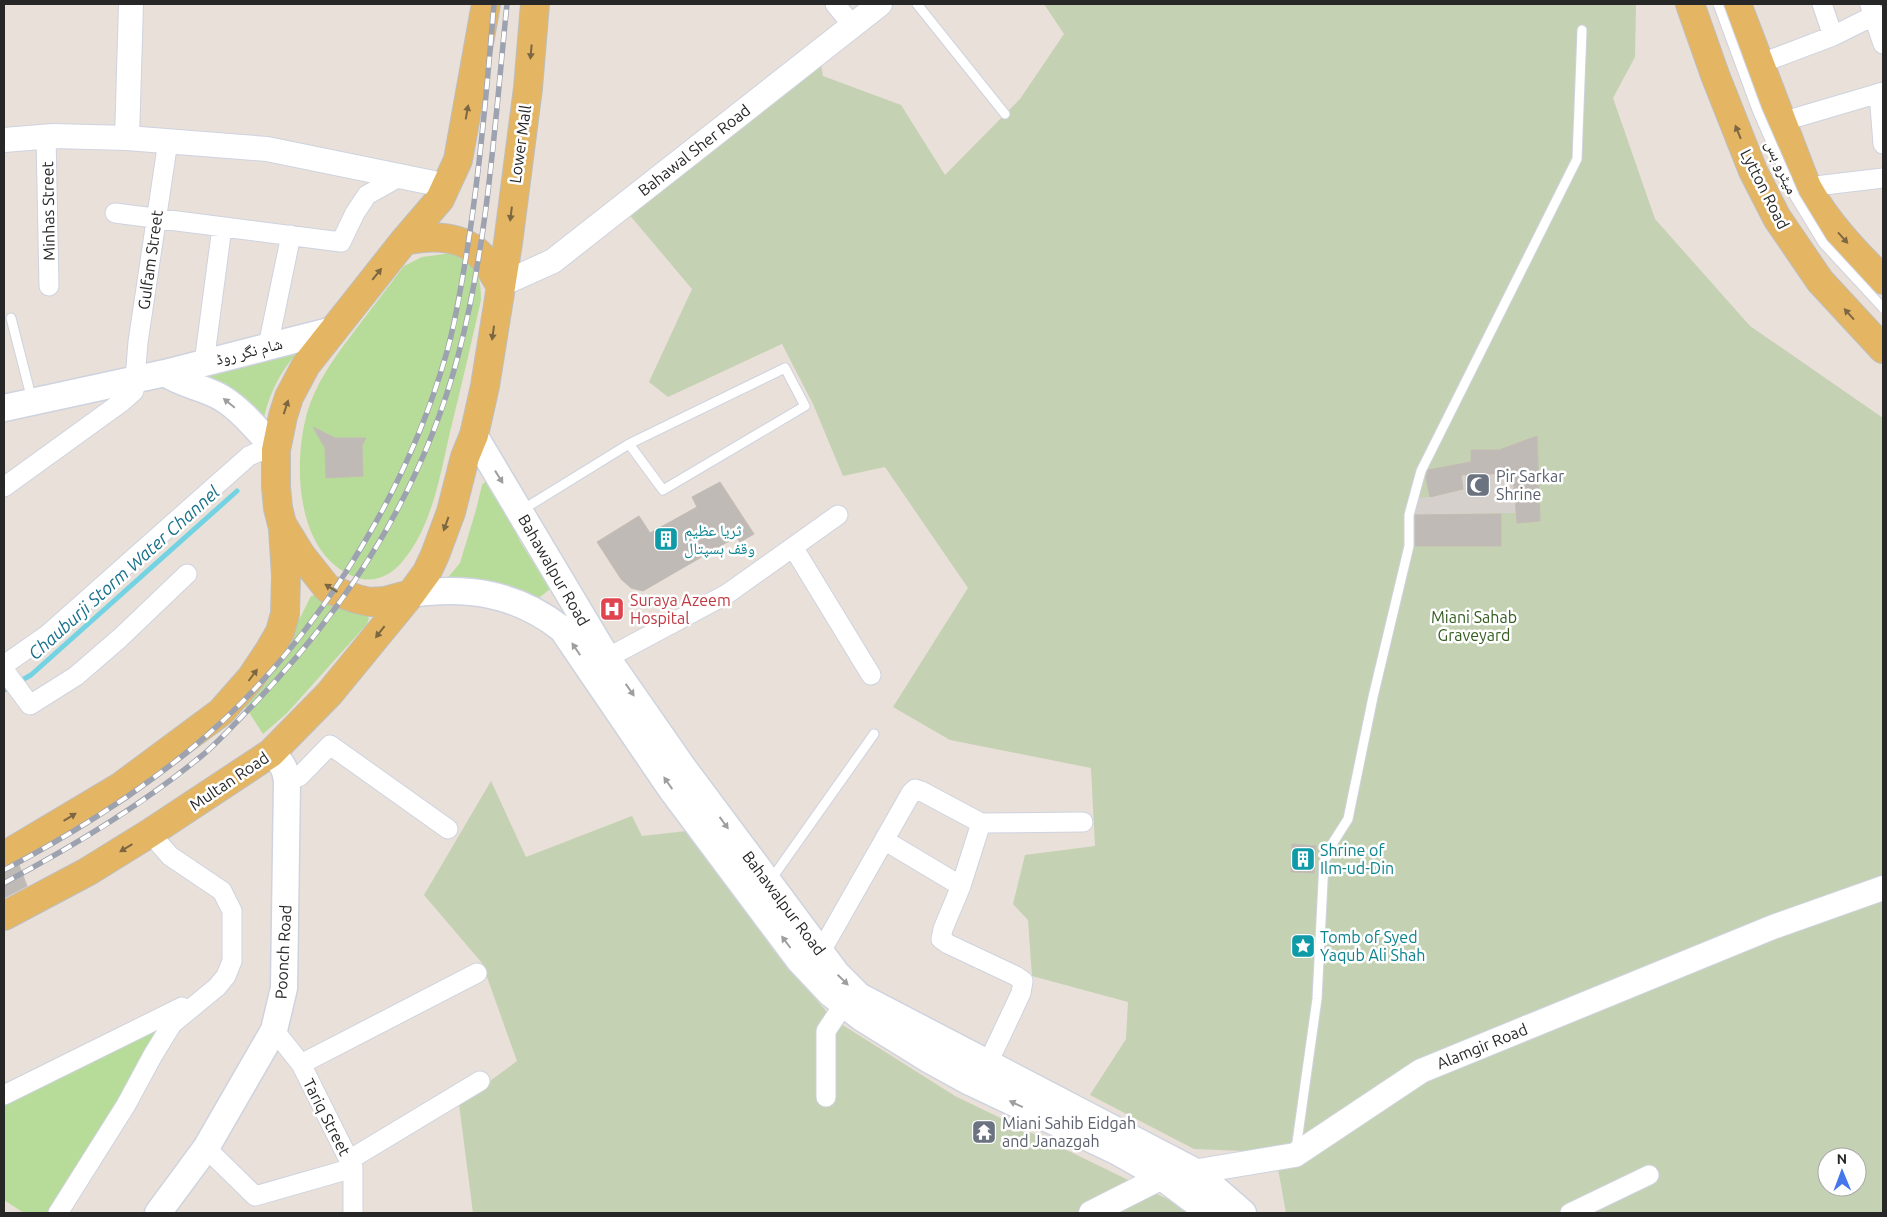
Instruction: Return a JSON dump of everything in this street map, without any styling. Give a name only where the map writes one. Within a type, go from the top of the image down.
[{"type":"main road","points":[[4,856],[120,788],[221,712],[251,678],[280,632],[285,614],[286,576],[282,524],[276,486],[276,450],[283,416],[296,381],[313,355],[440,199],[448,186],[458,160],[486,4]]},
{"type":"main road","name":"Lower Mall","points":[[474,435],[485,386],[508,243],[528,88],[535,4]]},
{"type":"main road","name":"Lytton Road","points":[[1690,4],[1715,75],[1753,171],[1778,218],[1820,281],[1883,349]]},
{"type":"main road","points":[[1737,4],[1807,187],[1816,204],[1836,229],[1883,280]]},
{"type":"main road","points":[[1753,171],[1795,157]]},
{"type":"main road","points":[[404,242],[421,238],[445,238],[462,243],[474,250],[486,262],[500,285]]},
{"type":"main road","name":"شام نگر روڈ","points":[[4,408],[165,373],[333,330]]},
{"type":"main road","points":[[165,373],[176,381],[222,398],[246,418],[276,450]]},
{"type":"main road","name":"Bahawalpur Road","points":[[474,435],[607,658],[682,766],[837,974],[859,996],[1196,1172],[1243,1213]]},
{"type":"main road","name":"Multan Road","points":[[4,916],[87,872],[271,753],[329,694],[427,572],[451,512],[465,456],[474,435]]},
{"type":"main road","points":[[282,524],[301,555],[328,589],[370,602],[385,601],[411,594]]},
{"type":"main road","name":"Bahawalpur Road","points":[[411,594],[437,590],[480,592],[506,599],[539,612],[562,629],[671,789],[799,960],[831,994],[862,1018],[928,1060],[970,1082],[1116,1151],[1162,1177],[1210,1213]]},
{"type":"main road","name":"Poonch Road","points":[[158,1213],[206,1148],[274,1030],[284,988],[287,782],[286,770],[283,764],[271,753]]},
{"type":"street","points":[[127,138],[131,4]]},
{"type":"street","points":[[835,4],[853,26]]},
{"type":"street","name":"Bahawal Sher Road","points":[[500,285],[553,261],[880,4]]},
{"type":"street","points":[[1822,4],[1833,36]]},
{"type":"street","points":[[1759,64],[1833,36],[1875,12],[1883,44]]},
{"type":"street","points":[[1781,122],[1881,93],[1883,144]]},
{"type":"street","points":[[4,140],[46,136],[127,138],[267,149],[448,186]]},
{"type":"street","name":"Minhas Street","points":[[46,136],[50,286]]},
{"type":"street","name":"Gulfam Street","points":[[135,379],[138,342],[168,141]]},
{"type":"street","points":[[115,213],[341,242],[355,213],[367,195],[399,177]]},
{"type":"street","points":[[1807,187],[1883,178]]},
{"type":"street","points":[[204,363],[222,227]]},
{"type":"street","points":[[268,346],[291,235]]},
{"type":"street","points":[[4,487],[123,401],[134,391],[135,379]]},
{"type":"street","points":[[187,574],[120,638],[76,676],[30,705],[5,670],[48,636],[248,456],[258,452],[276,450]]},
{"type":"street","points":[[607,658],[727,594],[838,515]]},
{"type":"street","points":[[793,547],[871,675]]},
{"type":"street","points":[[287,782],[300,776],[330,745],[448,829]]},
{"type":"street","points":[[820,953],[915,789],[981,823],[1083,822]]},
{"type":"street","points":[[981,823],[961,886],[941,939],[1016,976],[1022,981],[1021,993],[988,1063]]},
{"type":"street","points":[[58,1213],[126,1105],[172,1024],[217,987],[226,976],[232,961],[232,912],[222,891],[170,856],[150,833]]},
{"type":"street","points":[[884,840],[961,886]]},
{"type":"street","name":"Alamgir Road","points":[[1092,1213],[1162,1177],[1295,1155],[1421,1071],[1773,927],[1883,888]]},
{"type":"street","points":[[301,1064],[477,973]]},
{"type":"street","points":[[4,1095],[203,997]]},
{"type":"street","points":[[826,1097],[826,1030],[844,1004]]},
{"type":"street","name":"Tariq Street","points":[[274,1030],[301,1064],[351,1164],[353,1213]]},
{"type":"street","points":[[206,1148],[255,1196],[351,1164],[480,1081]]},
{"type":"street","points":[[1570,1213],[1649,1176]]},
{"type":"lane","points":[[917,4],[1005,114]]},
{"type":"lane","name":"میٹرو بس","points":[[1718,4],[1757,110],[1795,197],[1823,242],[1883,308]]},
{"type":"lane","points":[[1295,1155],[1317,999],[1324,862],[1334,841],[1348,819],[1373,697],[1409,546],[1409,515],[1421,471],[1577,159],[1582,30]]},
{"type":"lane","points":[[11,318],[32,401]]},
{"type":"lane","points":[[520,511],[629,444],[785,368],[805,406],[663,490],[629,444]]},
{"type":"lane","points":[[769,884],[874,734]]},
{"type":"green space","name":"Miani Sahab Graveyard","points":[[1044,4],[1636,4],[1635,57],[1613,98],[1655,219],[1750,326],[1883,418],[1883,1213],[1286,1213],[1275,1152],[1194,1149],[1090,1095],[1126,1039],[1128,1002],[1032,976],[1028,920],[1013,904],[1025,855],[1095,846],[1091,768],[950,740],[893,707],[968,588],[885,467],[843,476],[813,404],[782,344],[668,397],[649,382],[692,289],[622,206],[819,53],[823,76],[901,105],[945,175],[1020,99],[1064,34]]},
{"type":"green space","points":[[452,253],[466,262],[475,271],[480,283],[481,300],[434,500],[421,533],[397,567],[387,575],[375,579],[368,580],[355,577],[336,566],[321,550],[311,530],[304,508],[300,485],[300,461],[306,417],[320,382],[333,360],[404,266],[422,257]]},
{"type":"green space","points":[[307,342],[280,376],[264,417],[241,396],[204,376]]},
{"type":"green space","points":[[488,479],[521,543],[550,589],[535,601],[513,588],[492,582],[445,581],[460,563],[482,485]]},
{"type":"green space","points":[[318,594],[365,614],[369,618],[367,624],[287,713],[263,734],[241,700],[290,638],[311,596]]},
{"type":"green space","points":[[491,781],[526,857],[632,816],[642,836],[687,831],[775,952],[833,1019],[955,1096],[1194,1213],[473,1213],[459,1104],[517,1061],[482,963],[424,895]]},
{"type":"green space","points":[[203,997],[172,1024],[57,1213],[24,1213],[4,1200],[4,1095]]},
{"type":"shaded area","points":[[1521,472],[1523,479],[1513,483],[1516,513],[1409,515],[1414,498],[1430,497],[1463,489],[1461,474]]},
{"type":"building","points":[[313,427],[335,438],[366,438],[362,446],[363,476],[326,478],[325,448]]},
{"type":"building","points":[[1537,436],[1540,521],[1517,523],[1513,473],[1461,475],[1463,489],[1430,497],[1426,478],[1428,470],[1471,462],[1471,450],[1499,450]]},
{"type":"building","name":"ثریا عظیم وقف ہسپتال","points":[[720,482],[754,534],[740,542],[736,537],[643,591],[631,588],[621,579],[597,542],[639,516],[650,533],[697,507],[692,497]]},
{"type":"building","points":[[1501,514],[1501,546],[1415,546],[1415,515]]},
{"type":"building","name":"Shrine of Ilm-ud-Din","points":[[1292,844],[1316,846],[1314,873],[1291,872]]},
{"type":"building","points":[[19,865],[27,886],[4,898],[4,872]]},
{"type":"waterway","name":"Chauburji Storm Water Channel","points":[[4,690],[31,675],[237,491]]},
{"type":"railway","points":[[4,870],[75,830],[165,770],[230,714],[272,670],[310,623],[345,573],[377,521],[404,466],[427,411],[453,329],[476,189],[494,4]]},
{"type":"railway","points":[[4,883],[80,841],[129,810],[213,746],[288,667],[320,628],[351,587],[378,544],[403,500],[424,454],[443,406],[458,356],[477,270],[484,226],[507,4]]},
{"type":"place","name":"Pir Sarkar Shrine","points":[[1478,485]]},
{"type":"place","name":"ثریا عظیم وقف ہسپتال","points":[[666,539]]},
{"type":"place","name":"Suraya Azeem Hospital","points":[[612,609]]},
{"type":"place","name":"Shrine of Ilm-ud-Din","points":[[1303,859]]},
{"type":"place","name":"Tomb of Syed Yaqub Ali Shah","points":[[1303,946]]},
{"type":"place","name":"Miani Sahib Eidgah and Janazgah","points":[[984,1132]]}]
